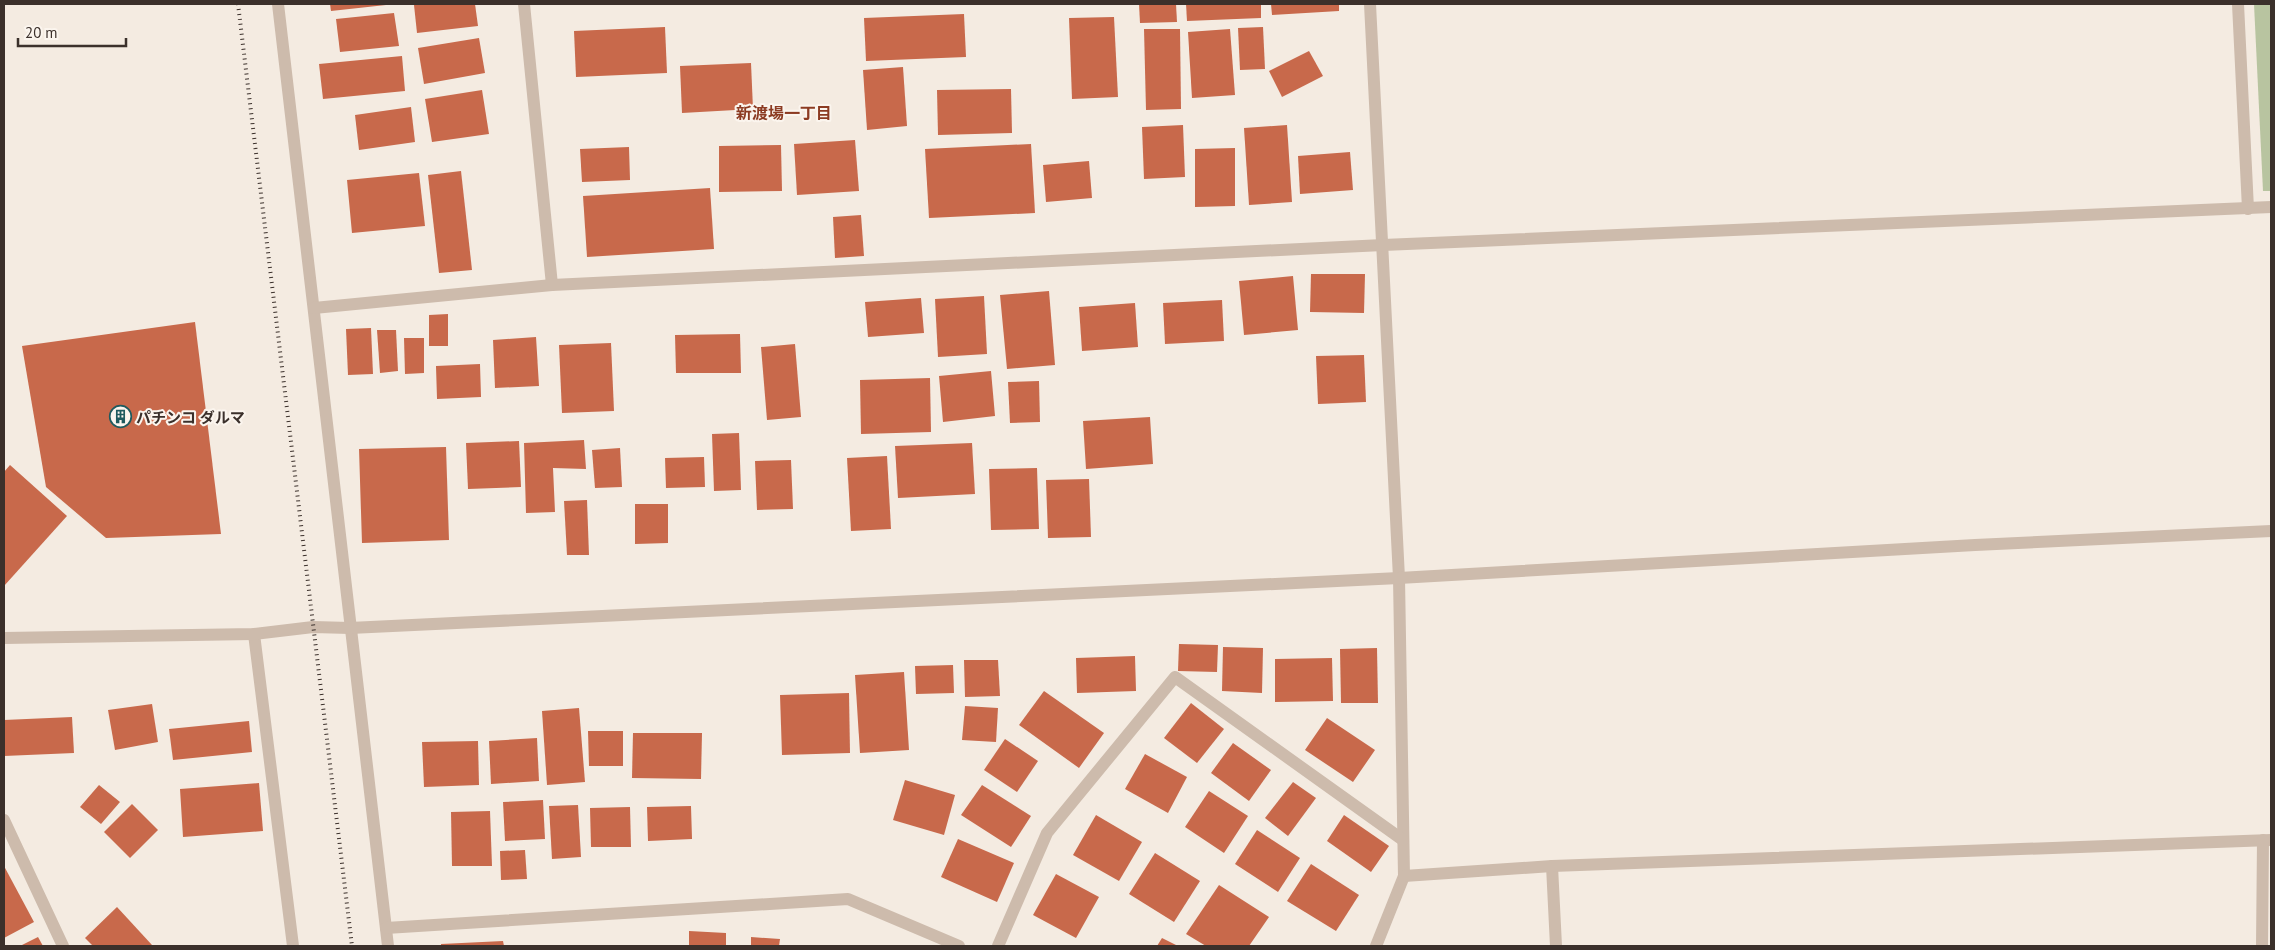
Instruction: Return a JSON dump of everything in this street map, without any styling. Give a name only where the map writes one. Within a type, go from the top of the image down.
[{"type":"street","points":[[278,4],[388,946]]},
{"type":"street","points":[[524,4],[552,285]]},
{"type":"street","points":[[1370,4],[1398,578],[1404,840],[1404,876],[1376,946]]},
{"type":"street","points":[[2238,4],[2248,209]]},
{"type":"street","points":[[314,308],[552,285],[1383,245],[2271,207]]},
{"type":"street","points":[[4,638],[254,634],[313,627],[350,628],[1398,578],[1965,545],[2271,531]]},
{"type":"street","points":[[254,634],[293,946]]},
{"type":"street","points":[[998,946],[1048,833],[1175,677],[1404,840]]},
{"type":"street","points":[[4,820],[63,946]]},
{"type":"street","points":[[1404,876],[1552,866],[2267,840],[2262,946]]},
{"type":"street","points":[[1552,866],[1556,946]]},
{"type":"street","points":[[386,928],[848,899],[959,946]]},
{"type":"green space","points":[[2254,4],[2271,4],[2271,191],[2263,191]]},
{"type":"building","points":[[330,4],[386,4],[386,5],[331,11]]},
{"type":"building","points":[[475,4],[478,26],[417,33],[414,5]]},
{"type":"building","points":[[1139,4],[1176,4],[1177,22],[1140,23]]},
{"type":"building","points":[[1186,4],[1261,4],[1261,18],[1187,21]]},
{"type":"building","points":[[1271,4],[1339,4],[1339,11],[1272,15]]},
{"type":"building","points":[[394,13],[399,46],[340,52],[336,19]]},
{"type":"building","points":[[964,14],[966,57],[866,61],[864,18]]},
{"type":"building","points":[[1114,17],[1118,97],[1072,99],[1069,18]]},
{"type":"building","points":[[665,27],[667,73],[576,77],[574,31]]},
{"type":"building","points":[[1263,27],[1265,69],[1240,70],[1238,28]]},
{"type":"building","points":[[1144,29],[1180,29],[1181,109],[1146,110]]},
{"type":"building","points":[[1230,29],[1235,95],[1192,98],[1188,32]]},
{"type":"building","points":[[479,38],[485,73],[424,84],[418,48]]},
{"type":"building","points":[[1309,51],[1323,76],[1282,97],[1269,71]]},
{"type":"building","points":[[402,56],[405,91],[323,99],[319,64]]},
{"type":"building","points":[[751,63],[753,109],[682,113],[680,66]]},
{"type":"building","points":[[903,67],[907,126],[867,130],[863,70]]},
{"type":"building","points":[[1011,89],[1012,133],[938,135],[937,90]]},
{"type":"building","points":[[482,90],[489,134],[432,142],[425,99]]},
{"type":"building","points":[[411,107],[415,142],[359,150],[355,115]]},
{"type":"building","points":[[1183,125],[1185,177],[1144,179],[1142,127]]},
{"type":"building","points":[[1287,125],[1292,202],[1249,205],[1244,128]]},
{"type":"building","points":[[855,140],[859,191],[797,195],[794,144]]},
{"type":"building","points":[[1031,144],[1035,213],[929,218],[925,149]]},
{"type":"building","points":[[781,145],[782,191],[719,192],[719,146]]},
{"type":"building","points":[[629,147],[630,180],[582,182],[580,149]]},
{"type":"building","points":[[1235,148],[1235,206],[1195,207],[1195,149]]},
{"type":"building","points":[[1350,152],[1353,190],[1300,194],[1298,156]]},
{"type":"building","points":[[1089,161],[1092,198],[1046,202],[1043,165]]},
{"type":"building","points":[[461,171],[472,270],[439,273],[428,175]]},
{"type":"building","points":[[419,173],[425,226],[352,233],[347,180]]},
{"type":"building","points":[[710,188],[714,249],[587,257],[583,196]]},
{"type":"building","points":[[861,215],[864,256],[835,258],[833,217]]},
{"type":"building","points":[[1311,274],[1365,274],[1364,313],[1310,312]]},
{"type":"building","points":[[1293,276],[1298,330],[1244,335],[1239,281]]},
{"type":"building","points":[[1049,291],[1055,365],[1007,369],[1000,295]]},
{"type":"building","points":[[984,296],[987,354],[938,357],[935,299]]},
{"type":"building","points":[[921,298],[924,333],[868,337],[865,302]]},
{"type":"building","points":[[1222,300],[1224,341],[1165,344],[1163,303]]},
{"type":"building","points":[[1135,303],[1138,347],[1082,351],[1079,307]]},
{"type":"building","points":[[448,314],[448,346],[429,346],[429,315]]},
{"type":"building","name":"パチンコ ダルマ","points":[[195,322],[221,534],[106,538],[46,487],[22,346]]},
{"type":"building","points":[[371,328],[373,374],[348,375],[346,329]]},
{"type":"building","points":[[377,330],[396,330],[398,371],[380,373]]},
{"type":"building","points":[[740,334],[741,373],[676,373],[675,335]]},
{"type":"building","points":[[536,337],[539,386],[495,388],[493,340]]},
{"type":"building","points":[[404,338],[424,338],[424,373],[405,374]]},
{"type":"building","points":[[611,343],[614,411],[562,413],[559,345]]},
{"type":"building","points":[[795,344],[801,417],[767,420],[761,347]]},
{"type":"building","points":[[1364,355],[1366,402],[1318,404],[1316,356]]},
{"type":"building","points":[[480,364],[481,397],[437,399],[436,366]]},
{"type":"building","points":[[991,371],[995,416],[943,422],[939,376]]},
{"type":"building","points":[[930,378],[931,432],[861,434],[860,380]]},
{"type":"building","points":[[1039,381],[1040,422],[1010,423],[1008,382]]},
{"type":"building","points":[[1150,417],[1153,464],[1086,469],[1083,421]]},
{"type":"building","points":[[739,433],[741,490],[714,491],[712,434]]},
{"type":"building","points":[[584,440],[586,469],[553,468],[555,512],[526,513],[524,443]]},
{"type":"building","points":[[519,441],[521,487],[468,489],[466,443]]},
{"type":"building","points":[[972,443],[975,494],[898,498],[895,446]]},
{"type":"building","points":[[446,447],[449,540],[362,543],[359,449]]},
{"type":"building","points":[[620,448],[622,487],[595,488],[592,450]]},
{"type":"building","points":[[887,456],[891,529],[851,531],[847,458]]},
{"type":"building","points":[[704,457],[705,487],[666,488],[665,458]]},
{"type":"building","points":[[791,460],[793,509],[757,510],[755,461]]},
{"type":"building","points":[[10,465],[67,516],[4,586],[4,472]]},
{"type":"building","points":[[1037,468],[1039,529],[991,530],[989,469]]},
{"type":"building","points":[[1089,479],[1091,537],[1048,538],[1046,480]]},
{"type":"building","points":[[587,500],[589,555],[567,555],[564,501]]},
{"type":"building","points":[[635,504],[668,504],[668,543],[635,544]]},
{"type":"building","points":[[1179,644],[1218,645],[1217,672],[1178,671]]},
{"type":"building","points":[[1223,647],[1263,648],[1262,693],[1222,691]]},
{"type":"building","points":[[1377,648],[1378,703],[1341,703],[1340,649]]},
{"type":"building","points":[[1135,656],[1136,691],[1077,693],[1076,658]]},
{"type":"building","points":[[1332,658],[1333,701],[1275,702],[1275,659]]},
{"type":"building","points":[[964,660],[998,660],[1000,696],[965,697]]},
{"type":"building","points":[[953,665],[954,693],[916,694],[915,666]]},
{"type":"building","points":[[904,672],[909,750],[860,753],[855,675]]},
{"type":"building","points":[[1044,691],[1104,733],[1079,768],[1019,725]]},
{"type":"building","points":[[849,693],[850,753],[782,755],[780,695]]},
{"type":"building","points":[[1191,703],[1224,729],[1197,763],[1164,738]]},
{"type":"building","points":[[152,704],[158,742],[115,750],[108,710]]},
{"type":"building","points":[[965,706],[998,708],[996,742],[962,740]]},
{"type":"building","points":[[579,708],[585,782],[547,785],[542,711]]},
{"type":"building","points":[[72,717],[74,753],[4,756],[4,720]]},
{"type":"building","points":[[1327,718],[1375,750],[1353,782],[1305,750]]},
{"type":"building","points":[[249,721],[252,752],[173,760],[169,729]]},
{"type":"building","points":[[588,731],[623,731],[623,766],[589,766]]},
{"type":"building","points":[[633,733],[702,733],[701,779],[632,778]]},
{"type":"building","points":[[537,738],[539,781],[491,784],[489,741]]},
{"type":"building","points":[[1005,739],[1038,761],[1017,792],[984,770]]},
{"type":"building","points":[[478,741],[479,785],[424,787],[422,742]]},
{"type":"building","points":[[1233,743],[1271,770],[1249,801],[1211,773]]},
{"type":"building","points":[[1145,754],[1187,777],[1168,813],[1125,789]]},
{"type":"building","points":[[905,780],[955,795],[944,835],[893,820]]},
{"type":"building","points":[[1293,782],[1316,798],[1288,836],[1265,818]]},
{"type":"building","points":[[259,783],[263,831],[183,837],[180,789]]},
{"type":"building","points":[[99,785],[120,802],[101,824],[80,807]]},
{"type":"building","points":[[982,785],[1031,816],[1011,847],[961,815]]},
{"type":"building","points":[[1209,791],[1248,816],[1224,853],[1185,827]]},
{"type":"building","points":[[543,800],[545,839],[505,841],[503,802]]},
{"type":"building","points":[[132,804],[158,830],[130,858],[104,832]]},
{"type":"building","points":[[578,805],[581,857],[552,859],[549,806]]},
{"type":"building","points":[[691,806],[692,839],[648,841],[647,807]]},
{"type":"building","points":[[630,807],[631,847],[591,847],[590,808]]},
{"type":"building","points":[[490,811],[492,866],[452,866],[451,812]]},
{"type":"building","points":[[1096,815],[1142,842],[1119,881],[1073,855]]},
{"type":"building","points":[[1344,815],[1389,846],[1371,872],[1327,841]]},
{"type":"building","points":[[1257,830],[1300,858],[1278,892],[1235,864]]},
{"type":"building","points":[[958,839],[1014,863],[997,902],[941,877]]},
{"type":"building","points":[[525,850],[527,879],[501,880],[500,851]]},
{"type":"building","points":[[1155,853],[1200,881],[1174,922],[1129,894]]},
{"type":"building","points":[[1311,864],[1359,895],[1336,931],[1287,901]]},
{"type":"building","points":[[4,866],[34,922],[4,938]]},
{"type":"building","points":[[1056,874],[1099,897],[1076,938],[1033,915]]},
{"type":"building","points":[[1219,885],[1269,917],[1249,946],[1206,946],[1186,934]]},
{"type":"building","points":[[117,907],[152,945],[93,946],[85,938]]},
{"type":"building","points":[[689,931],[726,933],[726,946],[689,946]]},
{"type":"building","points":[[38,937],[43,946],[20,946]]},
{"type":"building","points":[[751,937],[780,939],[779,946],[751,946]]},
{"type":"building","points":[[1162,938],[1178,946],[1157,946]]},
{"type":"building","points":[[503,941],[504,946],[441,946],[441,944]]},
{"type":"railway","points":[[238,4],[352,946]]},
{"type":"place","name":"パチンコ ダルマ","points":[[120,417]]},
{"type":"district","name":"新渡場一丁目","points":[[784,113]]}]
